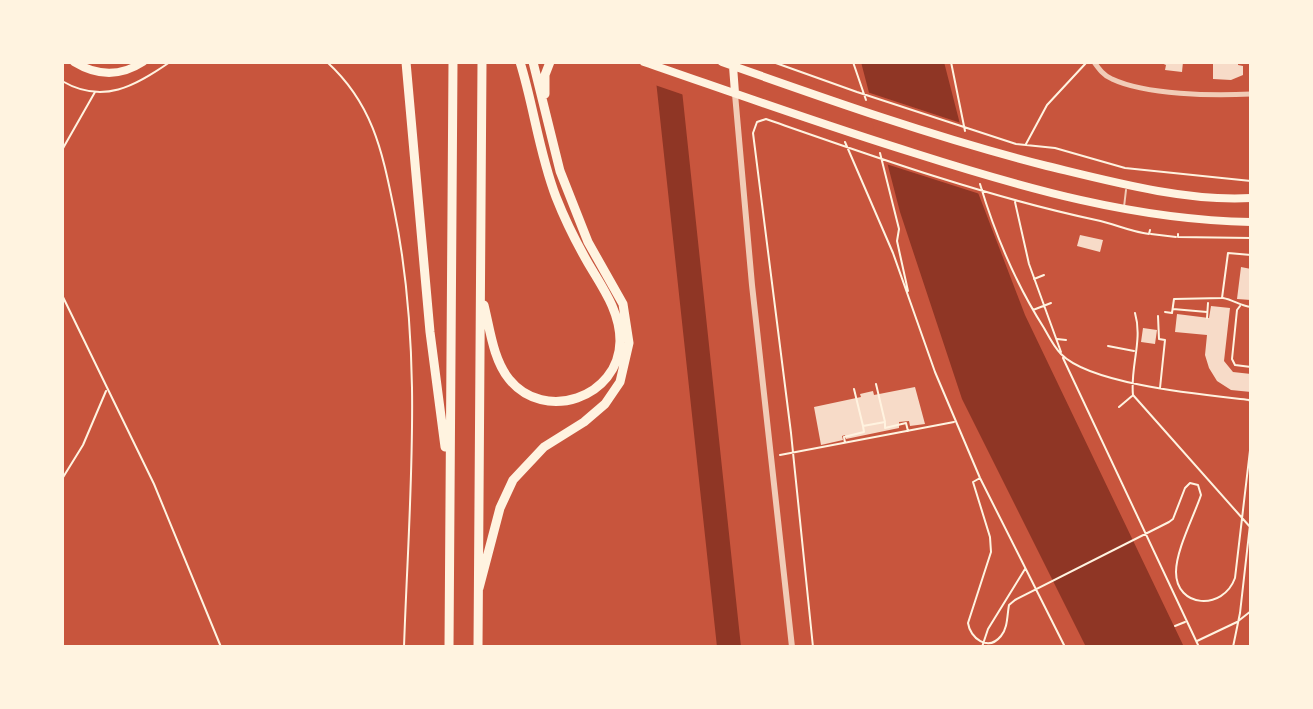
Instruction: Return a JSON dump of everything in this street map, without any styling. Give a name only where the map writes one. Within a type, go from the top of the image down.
[{"type":"highway","points":[[449,647],[453,62]]},
{"type":"highway","points":[[478,647],[482,62]]},
{"type":"highway","points":[[481,294],[499,361],[508,378],[522,391],[539,400],[568,401],[595,390],[608,376],[619,349],[617,320],[553,191],[520,62]]},
{"type":"highway","points":[[479,588],[500,508],[513,480],[544,447],[584,422],[605,404],[620,382],[628,357],[629,330],[623,304],[588,242],[560,171],[533,62]]},
{"type":"highway","points":[[546,114],[545,75],[550,62]]},
{"type":"highway","points":[[408,64],[431,345],[449,474]]},
{"type":"main road","points":[[74,62],[91,71],[109,74],[127,71],[143,62]]},
{"type":"main road","points":[[644,62],[997,180],[1124,209],[1206,220],[1251,222]]},
{"type":"main road","points":[[722,62],[994,153],[1127,185],[1204,196],[1251,198]]},
{"type":"main road","points":[[733,64],[735,93]]},
{"type":"street","points":[[1094,62],[1108,77],[1134,85],[1201,94],[1251,94]]},
{"type":"street","points":[[735,93],[752,285],[792,647]]},
{"type":"lane","points":[[1124,209],[1127,185]]},
{"type":"path","points":[[62,81],[77,90],[106,92],[135,86],[170,62]]},
{"type":"path","points":[[327,62],[357,96],[374,126],[389,181],[407,275],[412,333],[414,438],[404,647]]},
{"type":"path","points":[[773,62],[994,138],[1055,148],[1108,165],[1161,174],[1251,181]]},
{"type":"path","points":[[853,62],[865,109]]},
{"type":"path","points":[[951,62],[965,133]]},
{"type":"path","points":[[1026,144],[1047,105],[1087,62]]},
{"type":"path","points":[[778,82],[784,66]]},
{"type":"path","points":[[62,150],[95,91]]},
{"type":"path","points":[[813,647],[794,453],[753,133],[757,122],[766,119],[1001,197],[1097,220],[1130,232],[1251,238]]},
{"type":"path","points":[[848,148],[893,253],[980,478],[1065,647]]},
{"type":"path","points":[[879,149],[899,229],[897,241],[911,304]]},
{"type":"path","points":[[977,173],[1002,246],[1032,310],[1062,355],[1080,366],[1132,382],[1160,389],[1249,400],[1251,403]]},
{"type":"path","points":[[1015,201],[1034,279],[1055,339],[1199,647]]},
{"type":"path","points":[[1222,298],[1228,253],[1251,255]]},
{"type":"path","points":[[1034,279],[1044,275]]},
{"type":"path","points":[[62,295],[154,484],[221,647]]},
{"type":"path","points":[[1207,318],[1209,296],[1251,307]]},
{"type":"path","points":[[1165,312],[1172,313],[1174,299],[1208,300]]},
{"type":"path","points":[[1032,310],[1051,303]]},
{"type":"path","points":[[1232,362],[1237,310],[1240,306]]},
{"type":"path","points":[[1173,309],[1207,312]]},
{"type":"path","points":[[1135,313],[1139,327],[1133,395],[1250,527]]},
{"type":"path","points":[[1158,316],[1159,339],[1165,340],[1160,389]]},
{"type":"path","points":[[1055,339],[1066,340]]},
{"type":"path","points":[[1108,346],[1136,351]]},
{"type":"path","points":[[1226,365],[1232,362]]},
{"type":"path","points":[[1232,362],[1251,367]]},
{"type":"path","points":[[876,384],[885,428],[906,423],[908,431]]},
{"type":"path","points":[[845,444],[844,437],[864,432],[854,389]]},
{"type":"path","points":[[62,479],[83,445],[106,390]]},
{"type":"path","points":[[1119,407],[1133,395]]},
{"type":"path","points":[[771,457],[956,421]]},
{"type":"path","points":[[863,426],[885,422]]},
{"type":"path","points":[[980,478],[973,482],[990,537],[991,552],[968,623],[971,634],[982,642],[997,640],[1001,636],[1009,605],[1015,600],[1173,519],[1190,483],[1198,485],[1201,495],[1176,570],[1179,585],[1202,602],[1218,599],[1230,590],[1235,578],[1251,442]]},
{"type":"path","points":[[1233,647],[1251,516]]},
{"type":"path","points":[[982,647],[988,629],[1025,568]]},
{"type":"path","points":[[1196,641],[1237,622],[1251,611]]},
{"type":"path","points":[[1175,626],[1187,621]]},
{"type":"shaded area","points":[[654,62],[679,62],[741,647],[717,647]]},
{"type":"shaded area","points":[[861,62],[944,62],[977,190],[1025,315],[1184,647],[1086,647],[962,399],[900,212]]},
{"type":"pier","points":[[650,62],[683,62],[687,96],[652,84]]},
{"type":"pier","points":[[864,91],[964,124],[983,195],[883,163]]},
{"type":"building","points":[[1159,62],[1183,62],[1182,72],[1165,70],[1166,65]]},
{"type":"building","points":[[1213,62],[1238,62],[1243,66],[1243,75],[1231,80],[1213,79]]},
{"type":"building","points":[[1080,235],[1103,240],[1100,252],[1077,246]]},
{"type":"building","points":[[1241,267],[1251,269],[1251,300],[1237,299]]},
{"type":"building","points":[[1211,306],[1230,308],[1224,361],[1233,372],[1251,374],[1251,392],[1231,390],[1217,381],[1205,355],[1207,335],[1175,332],[1177,314],[1209,318]]},
{"type":"building","points":[[1143,328],[1157,330],[1155,344],[1141,342]]},
{"type":"building","points":[[915,387],[925,424],[910,426],[909,421],[899,422],[899,428],[846,439],[845,435],[842,436],[843,440],[821,445],[814,407],[861,397],[860,394],[873,391],[874,395]]}]
